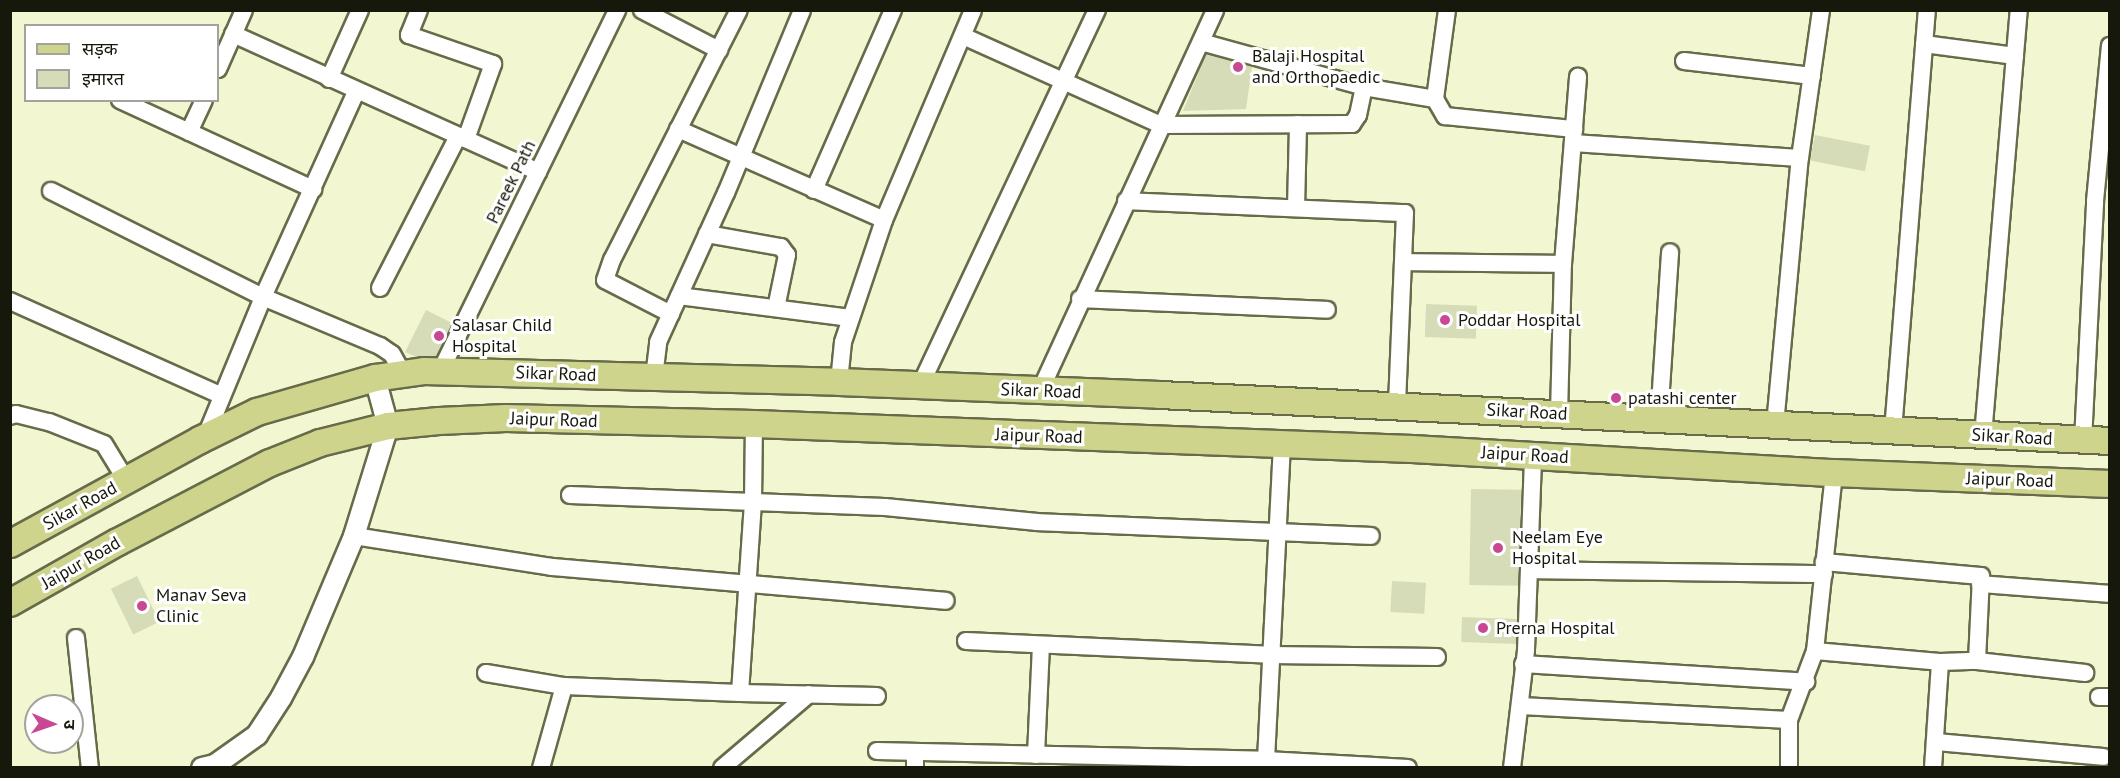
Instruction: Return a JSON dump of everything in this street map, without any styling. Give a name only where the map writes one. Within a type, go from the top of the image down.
[{"type":"main road","name":"Sikar Road","points":[[10,544],[257,412],[375,378],[440,372],[839,382],[1397,406],[2109,441]]},
{"type":"main road","name":"Jaipur Road","points":[[10,603],[118,542],[270,463],[320,442],[388,426],[506,418],[754,424],[1533,455],[1834,472],[2109,484]]},
{"type":"street","points":[[219,67],[244,10]]},
{"type":"street","points":[[329,79],[360,10]]},
{"type":"street","points":[[381,288],[462,137],[493,64],[409,35],[419,10]]},
{"type":"street","name":"Pareek Path","points":[[440,372],[617,10]]},
{"type":"street","points":[[642,10],[719,50]]},
{"type":"street","points":[[671,314],[605,280],[612,261],[739,10]]},
{"type":"street","points":[[654,377],[658,342],[740,158],[802,10]]},
{"type":"street","points":[[814,190],[893,10]]},
{"type":"street","points":[[839,382],[843,342],[884,220],[973,10]]},
{"type":"street","points":[[920,386],[1097,10]]},
{"type":"street","points":[[1040,391],[1080,299],[1215,10]]},
{"type":"street","points":[[1447,10],[1436,99],[1445,116],[1573,136],[1800,158]]},
{"type":"street","points":[[1775,425],[1800,158],[1821,10]]},
{"type":"street","points":[[1893,432],[1927,10]]},
{"type":"street","points":[[1983,436],[2019,10]]},
{"type":"street","points":[[233,34],[356,92],[538,172]]},
{"type":"street","points":[[963,36],[1161,124],[1352,124],[1358,115],[1365,87]]},
{"type":"street","points":[[1201,42],[1365,87],[1436,99]]},
{"type":"street","points":[[1924,44],[2015,56]]},
{"type":"street","points":[[2083,441],[2104,162],[2109,46]]},
{"type":"street","points":[[1684,61],[1812,76]]},
{"type":"street","points":[[1559,414],[1563,264],[1578,77]]},
{"type":"street","points":[[205,438],[263,297],[356,92]]},
{"type":"street","points":[[124,102],[313,189]]},
{"type":"street","points":[[189,132],[203,102]]},
{"type":"street","points":[[1296,208],[1298,124]]},
{"type":"street","points":[[678,129],[884,220]]},
{"type":"street","points":[[51,191],[263,297],[380,346],[392,354],[402,374]]},
{"type":"street","points":[[1126,201],[1405,213],[1397,406]]},
{"type":"street","points":[[707,234],[781,248],[787,255],[776,308]]},
{"type":"street","points":[[1659,419],[1671,252]]},
{"type":"street","points":[[1403,262],[1563,264]]},
{"type":"street","points":[[679,296],[851,318]]},
{"type":"street","points":[[1080,299],[1327,310]]},
{"type":"street","points":[[10,300],[222,396]]},
{"type":"street","points":[[202,768],[216,765],[257,735],[281,698],[303,657],[354,536],[388,426],[375,378]]},
{"type":"street","points":[[10,416],[16,414],[49,422],[104,444],[126,480]]},
{"type":"street","points":[[740,693],[753,503],[754,424]]},
{"type":"street","points":[[1266,760],[1282,446]]},
{"type":"street","points":[[1512,768],[1521,706],[1533,455]]},
{"type":"street","points":[[1789,768],[1790,720],[1806,682],[1815,651],[1834,472]]},
{"type":"street","points":[[570,495],[885,507],[1037,522],[1276,530],[1371,536]]},
{"type":"street","points":[[354,536],[552,567],[748,582],[946,601]]},
{"type":"street","points":[[1529,570],[1824,568],[1981,576],[1977,661]]},
{"type":"street","points":[[1980,584],[2109,594]]},
{"type":"street","points":[[76,638],[90,768]]},
{"type":"street","points":[[966,641],[1270,655],[1437,657]]},
{"type":"street","points":[[1036,755],[1041,645]]},
{"type":"street","points":[[1815,651],[1940,662],[1977,661],[2085,673]]},
{"type":"street","points":[[1933,768],[1940,662]]},
{"type":"street","points":[[1523,664],[1806,682]]},
{"type":"street","points":[[486,673],[564,686],[877,696]]},
{"type":"street","points":[[541,768],[564,686]]},
{"type":"street","points":[[722,768],[809,694]]},
{"type":"street","points":[[1521,706],[1790,720]]},
{"type":"street","points":[[1936,742],[2103,757]]},
{"type":"street","points":[[877,751],[915,760],[1036,755],[1148,762],[1266,760],[1408,768]]},
{"type":"building","points":[[1206,54],[1252,67],[1246,109],[1183,111]]},
{"type":"building","points":[[1815,135],[1870,146],[1865,171],[1810,161]]},
{"type":"building","points":[[1426,304],[1477,306],[1476,339],[1425,337]]},
{"type":"building","points":[[426,310],[452,323],[436,356],[416,357],[405,352]]},
{"type":"building","points":[[1471,489],[1521,490],[1519,586],[1469,585]]},
{"type":"building","points":[[137,576],[159,622],[133,635],[111,589]]},
{"type":"building","points":[[1392,581],[1426,583],[1424,614],[1390,612]]},
{"type":"building","points":[[1462,617],[1517,619],[1516,644],[1461,642]]},
{"type":"place","name":"Balaji Hospital and Orthopaedic","points":[[1238,67]]},
{"type":"place","name":"Poddar Hospital","points":[[1445,320]]},
{"type":"place","name":"Salasar Child Hospital","points":[[439,336]]},
{"type":"place","name":"patashi center","points":[[1616,398]]},
{"type":"place","name":"Neelam Eye Hospital","points":[[1498,548]]},
{"type":"place","name":"Manav Seva Clinic","points":[[142,606]]},
{"type":"place","name":"Prerna Hospital","points":[[1483,628]]}]
